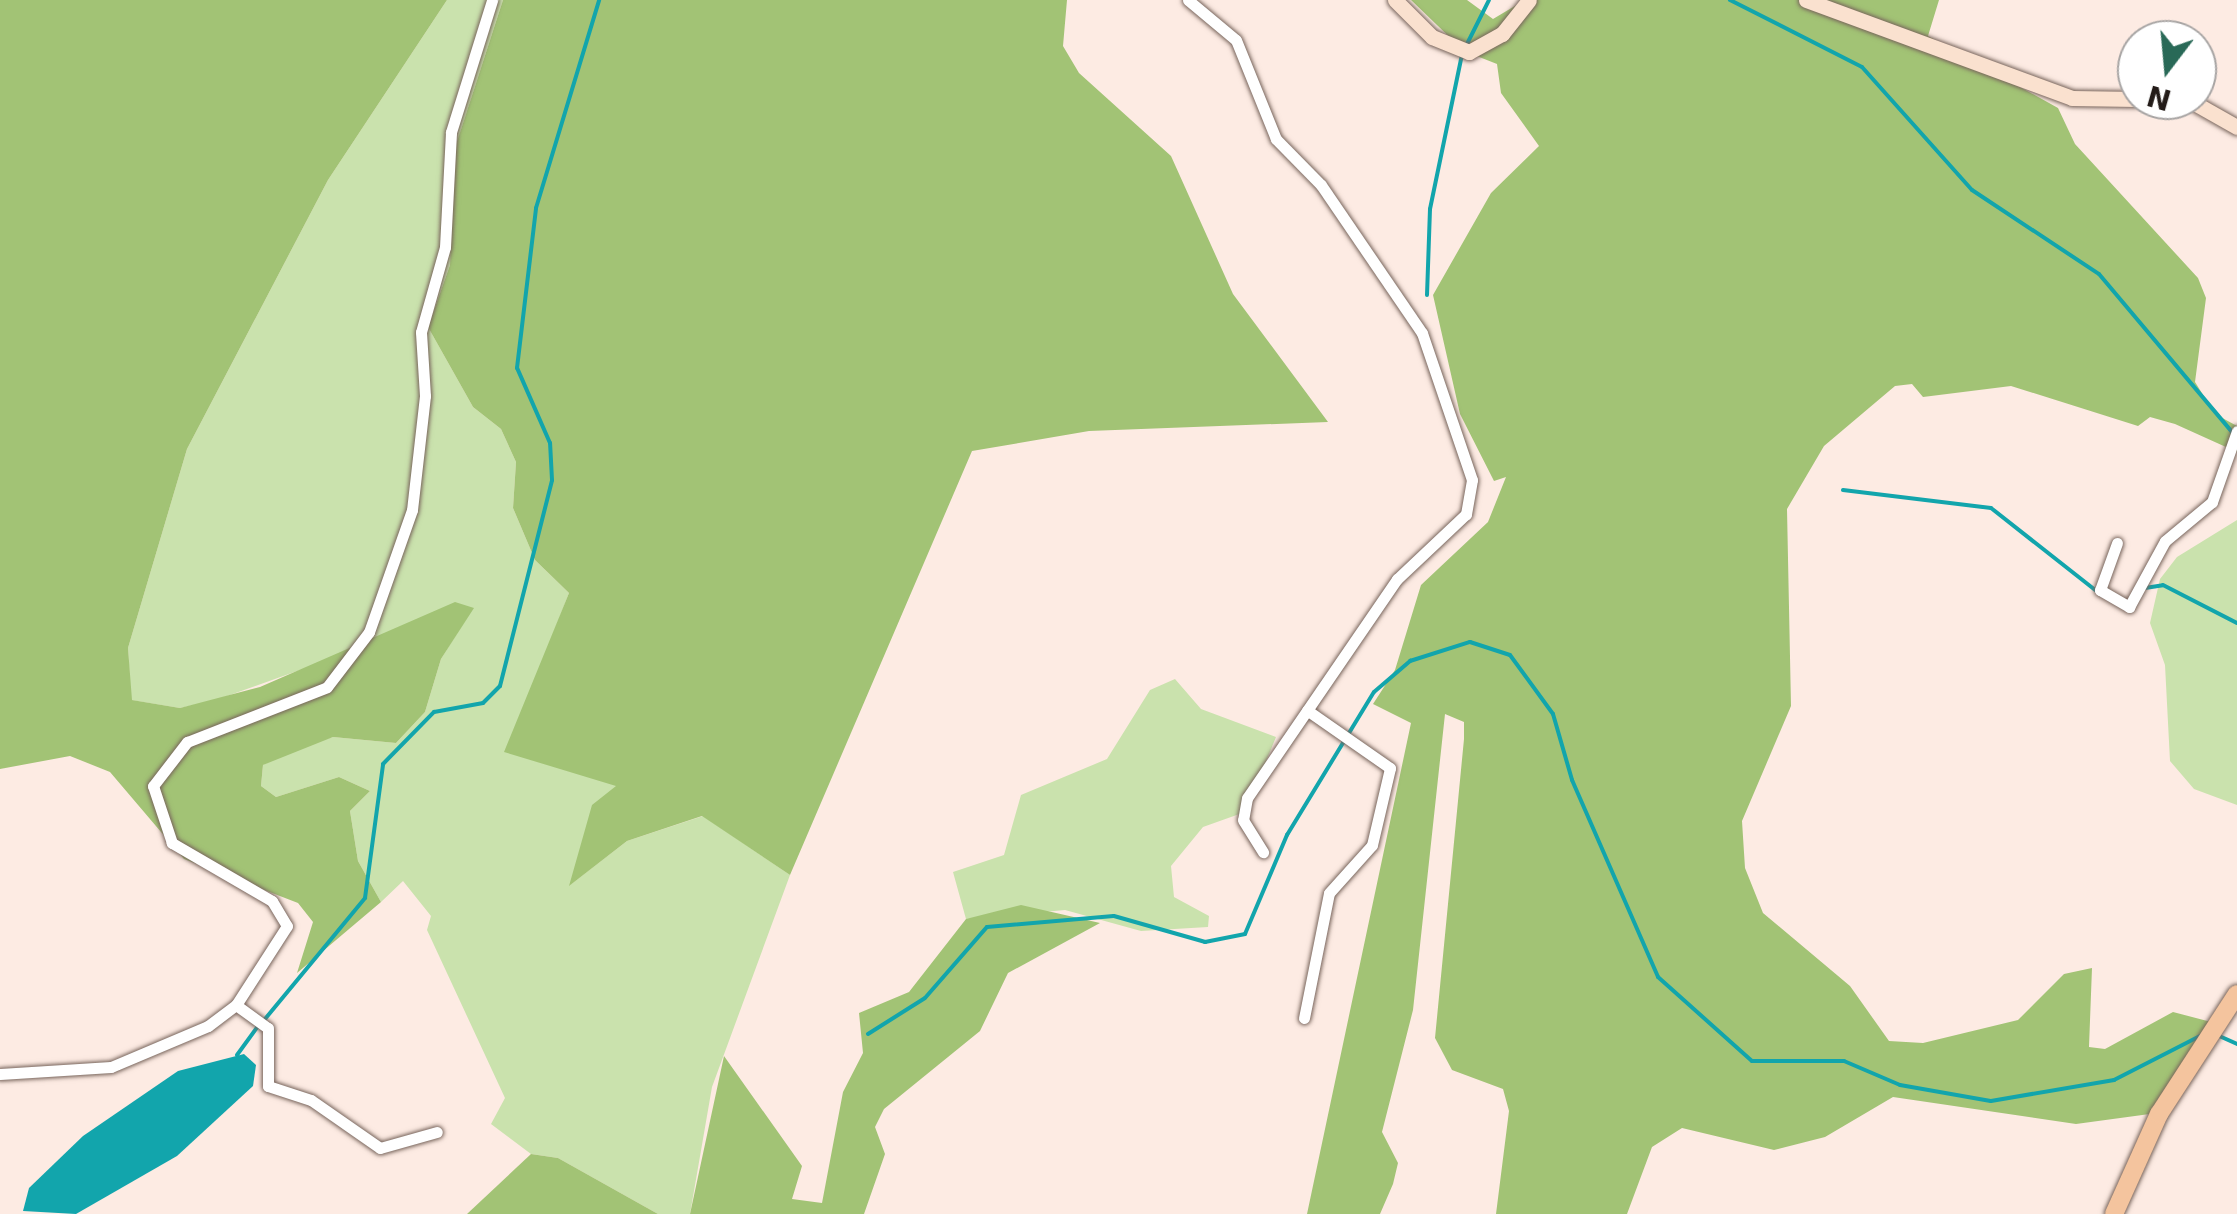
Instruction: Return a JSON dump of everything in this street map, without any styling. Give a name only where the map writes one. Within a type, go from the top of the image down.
[{"type":"main road","points":[[2114,1214],[2159,1114],[2237,994]]},
{"type":"street","points":[[0,1074],[111,1067],[208,1026],[236,1004],[286,915],[172,843],[153,786],[186,742],[327,686],[369,632],[412,510],[425,396],[421,332],[445,246],[451,132],[492,0]]},
{"type":"street","points":[[1188,0],[1236,40],[1276,139],[1321,185],[1422,333],[1472,480],[1466,514],[1405,570],[1243,807],[1262,852]]},
{"type":"street","points":[[1395,0],[1432,38],[1469,52],[1502,34],[1529,0]]},
{"type":"street","points":[[1806,0],[2072,98],[2117,98]]},
{"type":"street","points":[[2117,543],[2100,590],[2129,607],[2165,540],[2212,502],[2237,431]]},
{"type":"street","points":[[1304,1018],[1329,893],[1372,845],[1390,768],[1307,710]]},
{"type":"street","points":[[236,1004],[271,1036],[268,1086],[311,1100],[380,1148],[436,1132]]},
{"type":"green space","points":[[0,0],[447,0],[328,180],[187,449],[128,648],[132,700],[180,708],[260,687],[455,602],[474,608],[441,659],[425,712],[396,743],[333,737],[263,765],[261,786],[276,797],[339,777],[370,791],[350,811],[358,861],[381,902],[297,973],[313,922],[298,903],[184,859],[110,772],[70,756],[0,769]]},
{"type":"green space","points":[[447,0],[503,0],[461,130],[450,265],[428,327],[473,407],[501,429],[516,462],[513,508],[535,560],[569,593],[542,662],[617,786],[570,885],[627,841],[703,816],[790,875],[712,1087],[690,1214],[658,1214],[558,1158],[531,1154],[491,1124],[505,1098],[427,930],[431,916],[403,881],[381,902],[358,861],[350,811],[370,791],[339,777],[276,797],[261,786],[263,765],[290,749],[333,737],[396,743],[425,712],[441,659],[473,608],[216,700],[180,708],[131,700],[128,648],[187,449],[328,180]]},
{"type":"green space","points":[[503,0],[1067,0],[1063,46],[1079,73],[1171,156],[1233,294],[1328,422],[1089,431],[972,451],[790,875],[702,816],[627,841],[569,886],[592,805],[616,786],[504,752],[569,593],[535,560],[513,508],[516,462],[501,429],[473,407],[428,327],[450,265],[454,151]]},
{"type":"green space","points":[[1411,0],[1467,0],[1493,19],[1525,0],[1939,0],[1928,36],[2058,108],[2075,144],[2198,278],[2206,298],[2195,382],[2215,414],[2237,426],[2237,452],[2175,424],[2150,417],[2138,426],[2011,386],[1923,397],[1912,384],[1895,386],[1824,446],[1787,509],[1791,706],[1742,821],[1745,868],[1763,913],[1850,986],[1889,1041],[1923,1043],[2018,1020],[2064,974],[2092,968],[2089,1047],[2105,1049],[2173,1012],[2215,1023],[2157,1113],[2076,1124],[1893,1097],[1825,1137],[1774,1150],[1682,1128],[1652,1147],[1627,1214],[1496,1214],[1509,1111],[1503,1089],[1452,1070],[1435,1038],[1464,739],[1464,722],[1445,714],[1413,1010],[1382,1132],[1398,1163],[1393,1184],[1380,1214],[1307,1214],[1411,723],[1373,704],[1395,670],[1421,585],[1488,522],[1506,477],[1494,481],[1460,414],[1433,295],[1491,193],[1539,146],[1501,93],[1497,64],[1464,51]]},
{"type":"green space","points":[[2237,520],[2237,805],[2194,789],[2170,761],[2165,665],[2150,623],[2160,579],[2177,557]]},
{"type":"green space","points":[[1175,679],[1201,709],[1276,737],[1245,812],[1203,827],[1171,866],[1174,897],[1209,916],[1208,927],[1141,931],[1065,910],[966,919],[953,872],[1004,855],[1021,795],[1107,759],[1150,690]]},
{"type":"green space","points":[[1021,905],[1100,923],[1008,973],[980,1031],[884,1109],[875,1127],[885,1154],[864,1214],[690,1214],[724,1056],[802,1166],[792,1199],[822,1203],[843,1092],[863,1053],[859,1013],[909,992],[966,919]]},
{"type":"green space","points":[[531,1154],[558,1158],[658,1214],[467,1214]]},
{"type":"water","points":[[244,1054],[256,1065],[253,1086],[177,1156],[76,1214],[23,1211],[29,1188],[83,1136],[178,1071]]},
{"type":"waterway","points":[[265,1019],[365,898],[383,764],[434,712],[483,703],[500,686],[552,480],[550,443],[517,368],[536,208],[599,0]]},
{"type":"waterway","points":[[1466,46],[1489,0]]},
{"type":"waterway","points":[[1730,0],[1862,67],[1972,190],[2099,274],[2232,432]]},
{"type":"waterway","points":[[1427,295],[1430,209],[1462,55]]},
{"type":"waterway","points":[[1843,490],[1991,508],[2099,593]]},
{"type":"waterway","points":[[2145,588],[2163,585],[2237,623]]},
{"type":"waterway","points":[[868,1034],[925,998],[987,927],[1114,916],[1205,942],[1245,934],[1287,835],[1374,692],[1410,661],[1470,642],[1510,655],[1553,714],[1572,780],[1658,977],[1752,1061],[1844,1061],[1900,1085],[1991,1101],[2114,1080],[2204,1034]]},
{"type":"waterway","points":[[237,1055],[258,1026]]},
{"type":"waterway","points":[[2217,1035],[2237,1044]]}]
